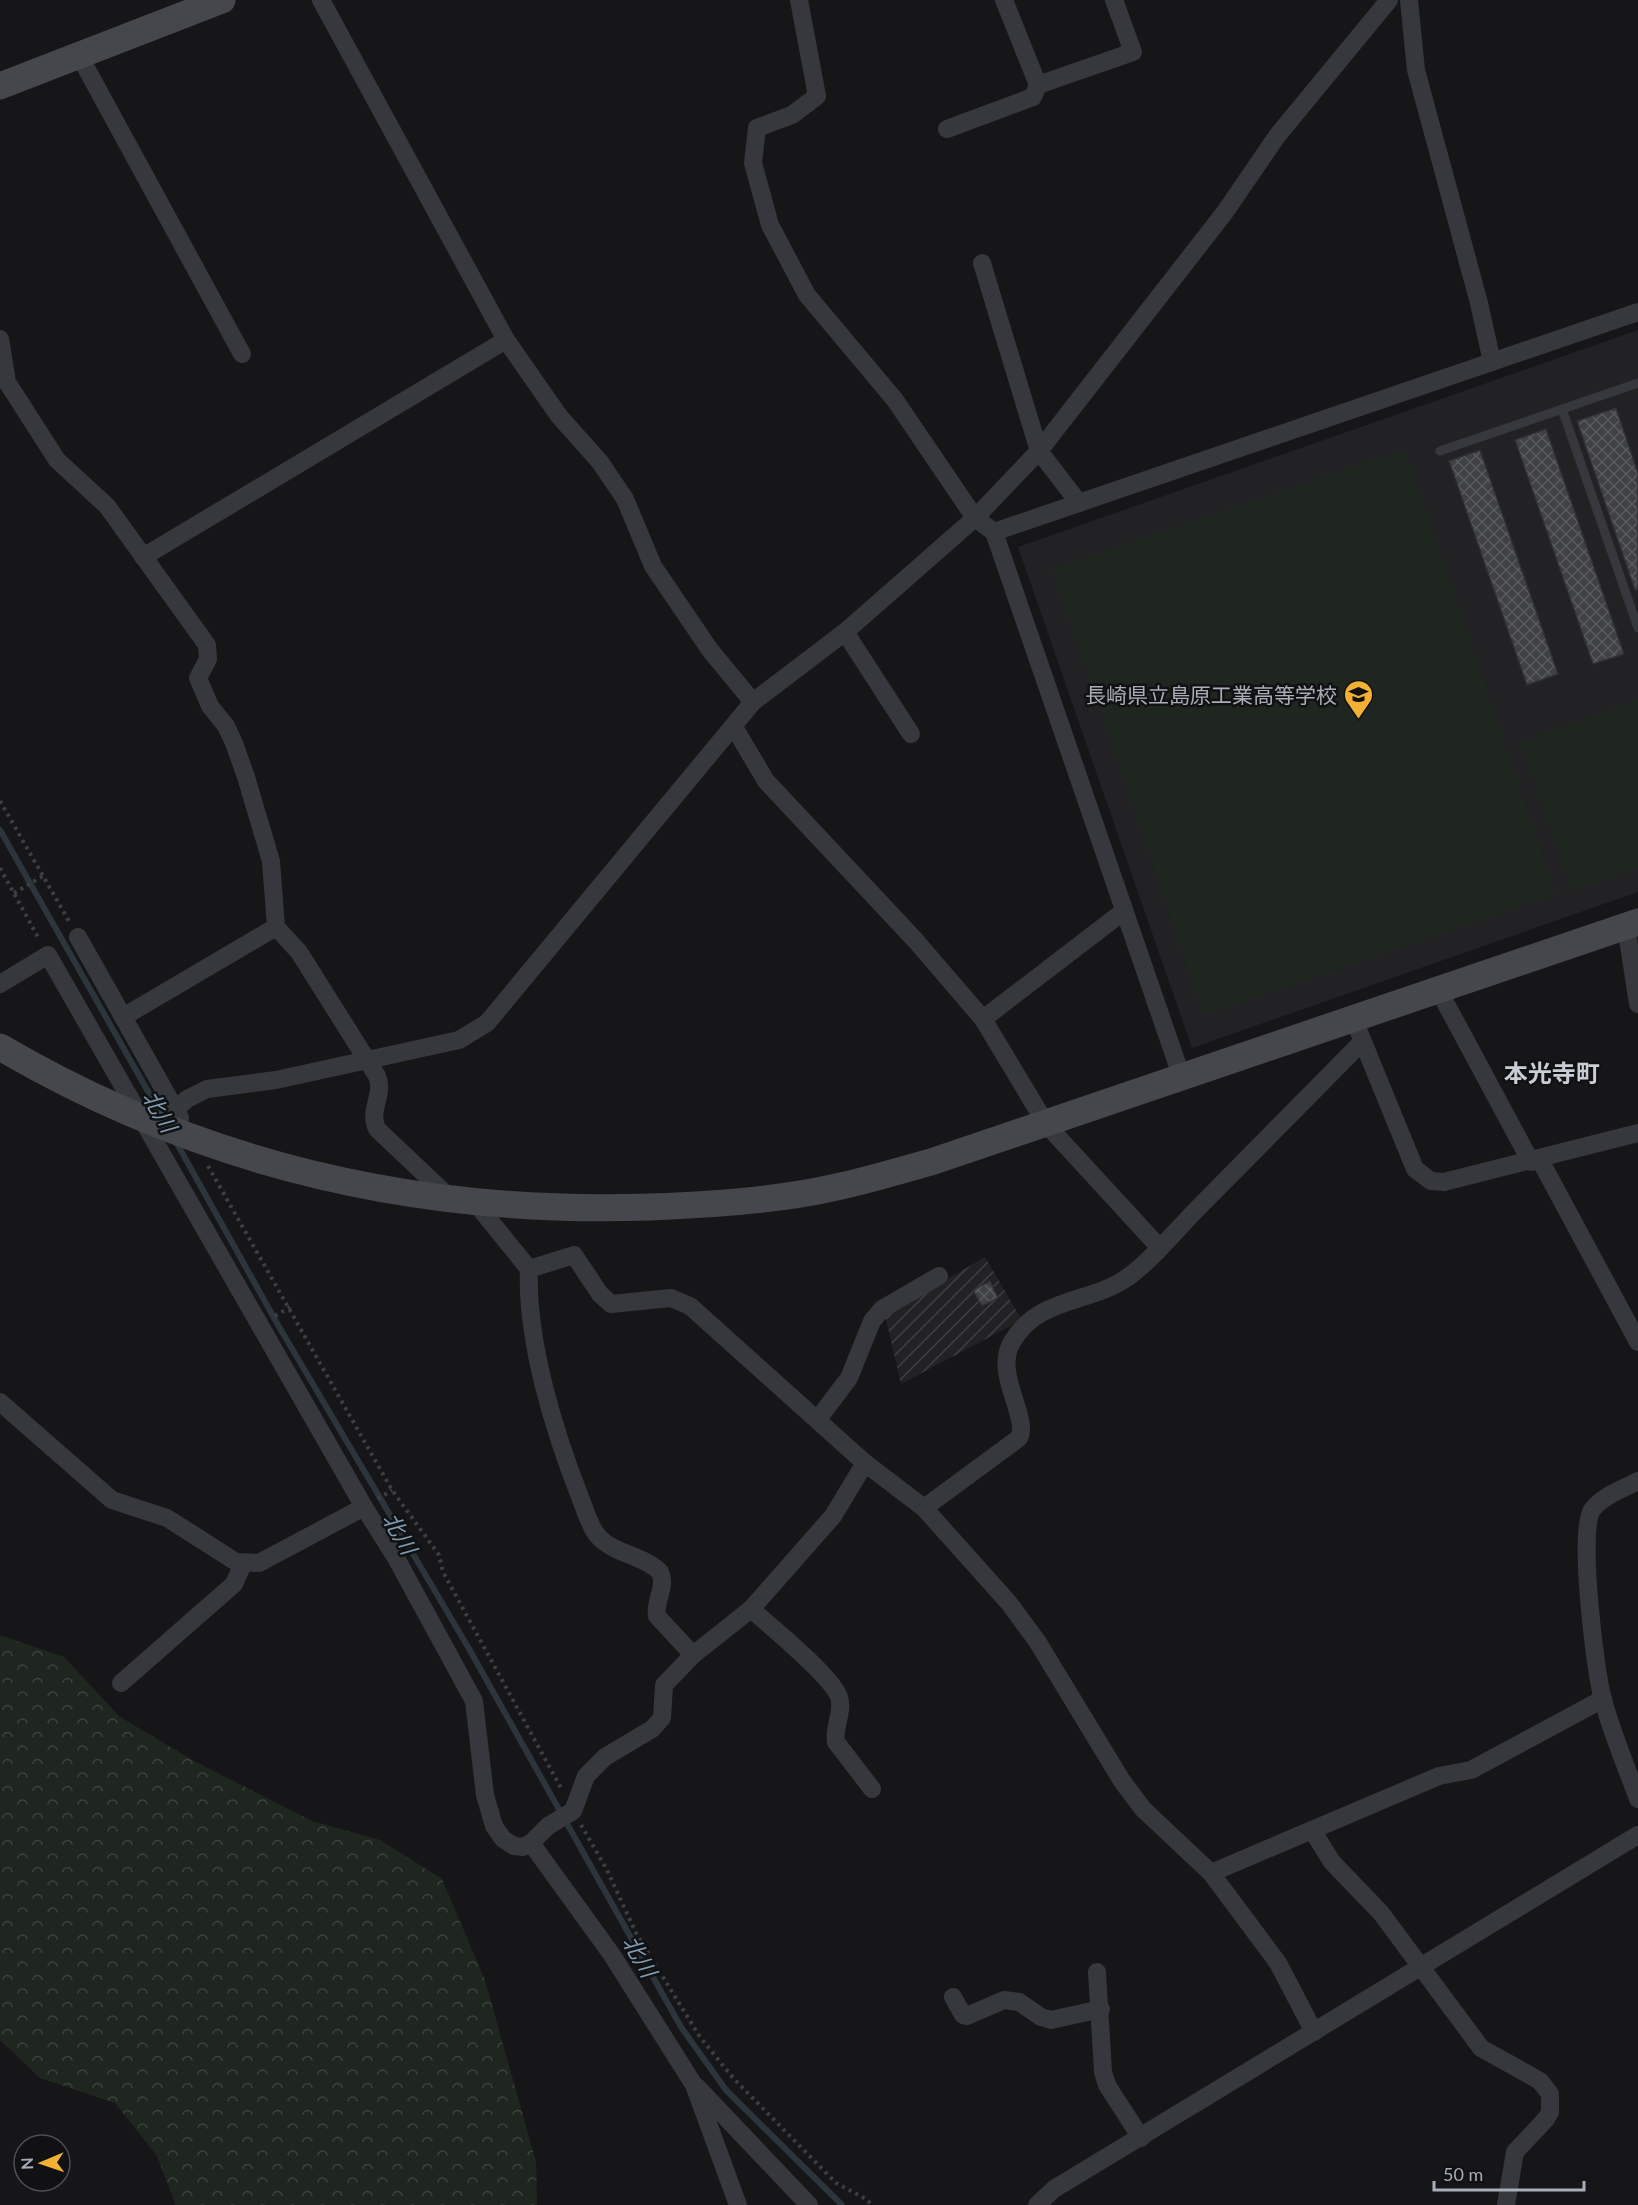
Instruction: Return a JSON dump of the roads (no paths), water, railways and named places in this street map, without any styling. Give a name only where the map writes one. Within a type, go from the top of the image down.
[{"type":"street","points":[[0,86],[222,0]]},
{"type":"street","points":[[321,0],[506,340],[559,416],[600,462],[625,499],[653,566],[710,650],[753,702]]},
{"type":"street","points":[[799,0],[817,96],[792,115],[757,128],[753,163],[770,225],[807,295],[895,400],[975,518],[994,532],[1182,1077]]},
{"type":"street","points":[[947,129],[1033,97],[1038,85],[1004,0]]},
{"type":"street","points":[[1038,85],[1133,52],[1114,0]]},
{"type":"street","points":[[181,1125],[187,1099],[207,1089],[276,1080],[367,1062],[459,1040],[487,1023],[734,728],[753,702],[845,632],[975,518],[1039,451],[1225,212],[1277,136],[1389,0]]},
{"type":"street","points":[[1409,0],[1416,70],[1479,303],[1492,362]]},
{"type":"street","points":[[79,55],[242,354]]},
{"type":"street","points":[[982,264],[1039,451],[1079,503]]},
{"type":"street","points":[[994,532],[1638,312]]},
{"type":"street","points":[[0,339],[7,382],[57,460],[107,506],[207,645],[208,659],[198,678],[210,706],[226,726],[246,777],[271,861],[276,927],[299,952],[379,1080],[373,1112],[377,1129],[463,1200],[530,1269],[528,1293],[535,1341],[567,1465],[592,1527],[603,1541],[660,1572],[663,1583],[656,1605],[657,1616],[693,1655]]},
{"type":"street","points":[[143,557],[506,340]]},
{"type":"street","points":[[845,632],[911,734]]},
{"type":"street","points":[[734,728],[766,781],[916,941],[983,1019],[1046,1124],[1159,1247]]},
{"type":"street","points":[[983,1019],[1124,911]]},
{"type":"street","points":[[0,1047],[142,1117],[181,1125],[283,1168],[355,1185],[463,1200],[550,1208],[681,1206],[752,1200],[842,1185],[931,1162],[1632,924],[1638,1004]]},
{"type":"street","points":[[123,1017],[276,927]]},
{"type":"street","points":[[78,937],[181,1125]]},
{"type":"street","points":[[0,984],[48,955],[363,1507],[396,1558],[474,1701],[485,1795],[495,1826],[503,1839],[514,1846],[523,1847],[531,1844],[548,1826],[571,1813],[586,1776],[604,1756],[652,1729],[662,1718],[664,1685],[693,1655],[751,1608],[833,1516],[865,1463]]},
{"type":"street","points":[[1438,988],[1638,1342]]},
{"type":"street","points":[[1356,1016],[1362,1042],[1415,1169],[1423,1177],[1444,1182],[1535,1161],[1638,1133]]},
{"type":"street","points":[[924,1508],[1019,1438],[1022,1429],[1010,1390],[1007,1364],[1011,1343],[1027,1324],[1054,1305],[1129,1277],[1362,1042]]},
{"type":"street","points":[[530,1269],[574,1255],[600,1294],[611,1304],[671,1298],[690,1306],[865,1463],[924,1508],[1009,1603],[1030,1631],[1122,1781],[1143,1809],[1211,1873],[1278,1963],[1314,2032]]},
{"type":"street","points":[[818,1419],[849,1378],[877,1315],[882,1309],[939,1276]]},
{"type":"street","points":[[3,1411],[112,1500],[167,1518],[229,1560],[243,1564],[259,1563],[363,1507]]},
{"type":"street","points":[[1638,1481],[1602,1500],[1588,1517],[1586,1528],[1593,1633],[1603,1699],[1638,1799]]},
{"type":"street","points":[[121,1683],[234,1584],[243,1564]]},
{"type":"street","points":[[751,1608],[801,1653],[836,1690],[840,1704],[836,1742],[872,1789]]},
{"type":"street","points":[[1211,1873],[1439,1776],[1471,1770],[1603,1699]]},
{"type":"street","points":[[1312,1830],[1332,1862],[1381,1913],[1481,2048],[1540,2080],[1550,2094],[1550,2112],[1546,2119],[1515,2152],[1506,2205]]},
{"type":"street","points":[[1037,2205],[1054,2189],[1422,1968],[1638,1834]]},
{"type":"street","points":[[531,1844],[612,1954],[694,2085],[738,2205]]},
{"type":"street","points":[[1097,1972],[1103,2072],[1107,2085],[1141,2138]]},
{"type":"street","points":[[953,1997],[963,2015],[968,2016],[1004,2000],[1019,2002],[1041,2017],[1051,2020],[1101,2009]]},
{"type":"street","points":[[694,2085],[703,2090],[809,2205]]},
{"type":"lane","points":[[1440,451],[1638,383]]},
{"type":"lane","points":[[1562,409],[1638,628]]},
{"type":"waterway","name":"北川","points":[[0,830],[163,1118]]},
{"type":"waterway","name":"北川","points":[[175,1140],[278,1325],[468,1647],[681,2027],[726,2090],[842,2205]]},
{"type":"place","name":"長崎県立島原工業高等学校","points":[[1358,720]]},
{"type":"district","name":"本光寺町","points":[[1552,1072]]}]
